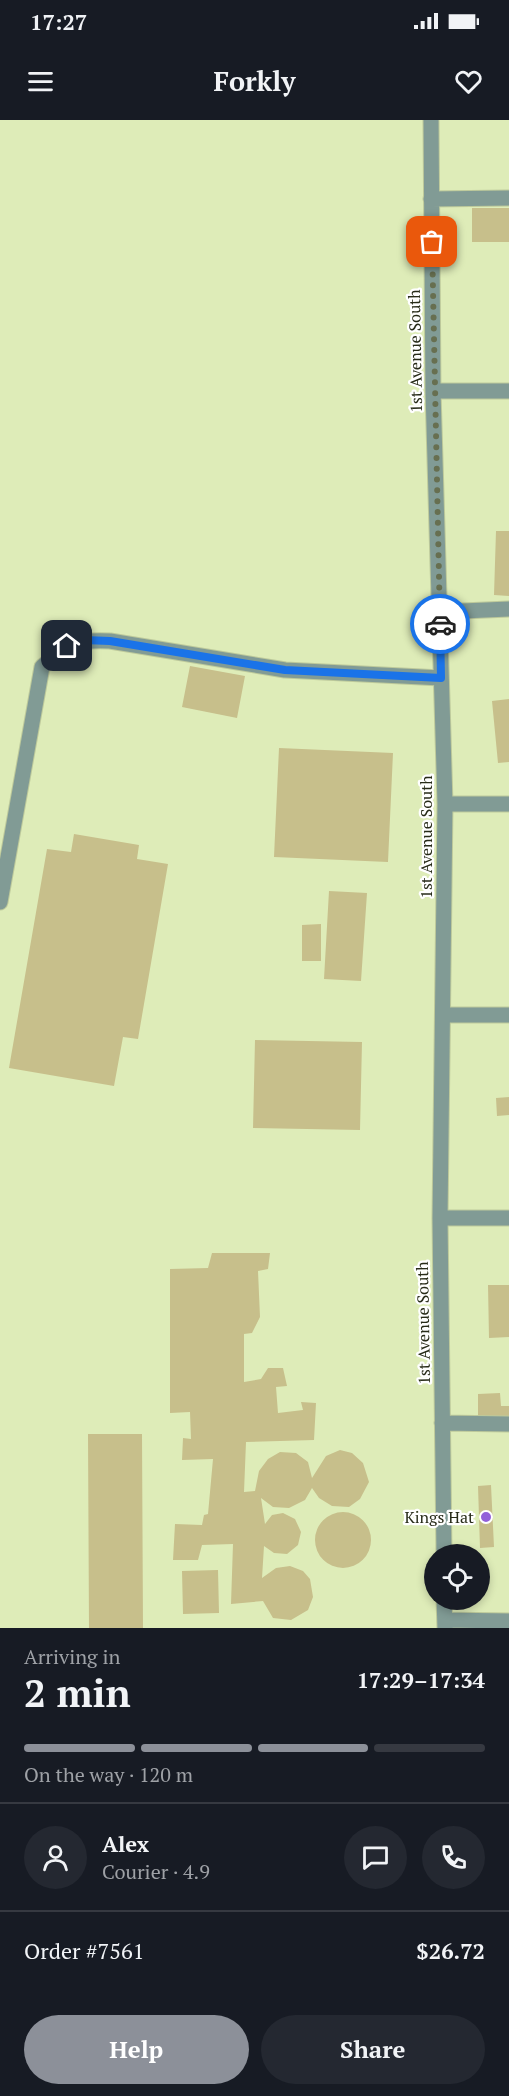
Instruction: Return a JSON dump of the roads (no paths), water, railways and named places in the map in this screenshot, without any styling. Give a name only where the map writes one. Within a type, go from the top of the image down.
[{"type":"street","name":"1st Avenue South","points":[[431,120],[433,391],[445,804],[440,1218],[444,1544]]},
{"type":"street","points":[[431,199],[509,198]]},
{"type":"street","points":[[433,391],[509,391]]},
{"type":"street","points":[[439,612],[509,609]]},
{"type":"street","points":[[0,902],[42,667],[67,646],[84,640],[110,641],[285,670],[441,678]]},
{"type":"street","points":[[445,804],[509,804]]},
{"type":"street","points":[[443,1015],[509,1015]]},
{"type":"street","points":[[440,1218],[509,1218]]},
{"type":"street","points":[[442,1423],[509,1424]]},
{"type":"street","points":[[445,1624],[509,1621]]},
{"type":"place","name":"Kings Hat","points":[[486,1517]]}]
